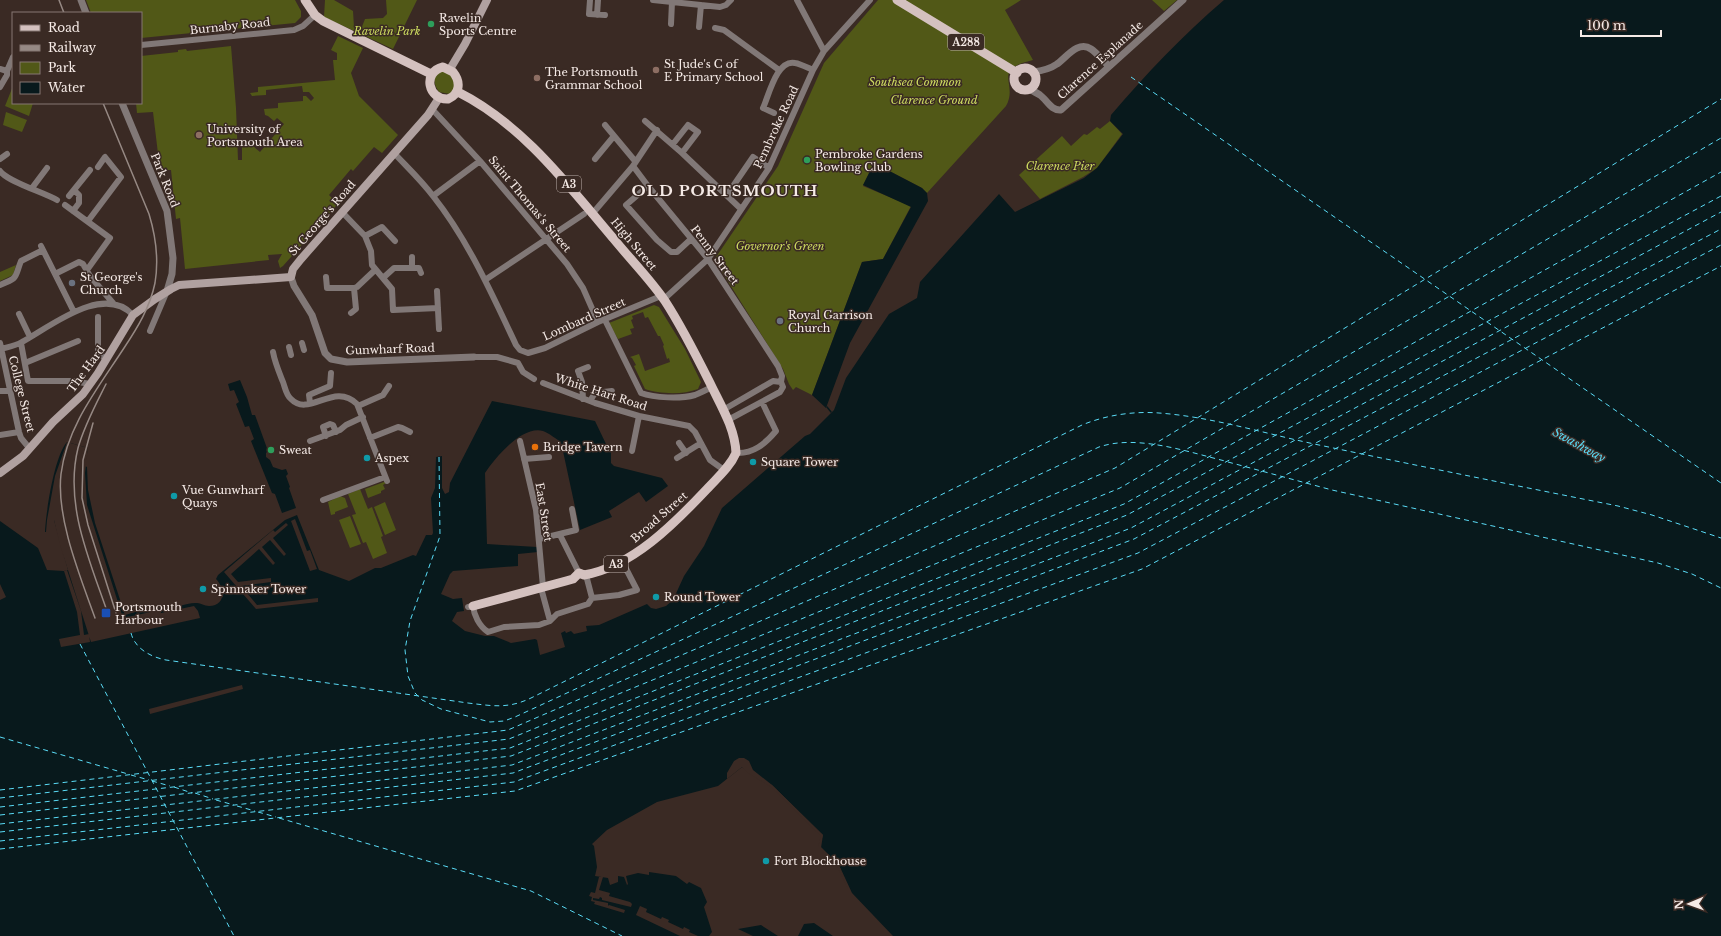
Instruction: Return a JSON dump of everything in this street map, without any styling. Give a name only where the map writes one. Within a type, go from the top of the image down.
[{"type":"main road","points":[[305,0],[315,15],[331,25],[431,74]]},
{"type":"main road","points":[[450,69],[465,44],[487,0]]},
{"type":"main road","name":"A288","points":[[897,0],[1017,73]]},
{"type":"main road","points":[[443,67],[450,69],[457,79],[458,92],[448,99],[439,98],[432,92],[430,79],[431,74],[438,68],[443,67]]},
{"type":"main road","points":[[1025,68],[1033,72],[1036,82],[1032,88],[1022,89],[1017,85],[1015,79],[1017,73],[1025,68]]},
{"type":"main road","name":"High Street","points":[[458,92],[474,100],[500,118],[553,167],[588,214],[663,298],[685,333],[728,420],[735,437],[736,453]]},
{"type":"main road","name":"St George's Road","points":[[291,277],[295,266],[432,109],[439,98]]},
{"type":"main road","points":[[167,291],[177,286],[192,284],[291,277]]},
{"type":"main road","name":"The Hard","points":[[0,473],[15,463],[30,449],[53,422],[76,402],[106,360],[133,315],[167,291]]},
{"type":"main road","name":"Broad Street","points":[[470,606],[571,580],[583,574],[622,561],[658,536],[690,506],[724,470],[736,453]]},
{"type":"street","points":[[81,0],[86,12]]},
{"type":"street","points":[[590,0],[589,14],[605,16]]},
{"type":"street","points":[[597,15],[598,0]]},
{"type":"street","points":[[653,0],[720,7],[726,5],[731,0]]},
{"type":"street","points":[[797,0],[824,51]]},
{"type":"street","name":"Pembroke Road","points":[[663,298],[708,258],[769,168],[813,70],[824,51],[841,34],[870,0]]},
{"type":"street","name":"Clarence Esplanade","points":[[1029,89],[1038,94],[1056,110],[1061,110],[1183,0]]},
{"type":"street","points":[[671,24],[672,2]]},
{"type":"street","points":[[698,27],[701,5]]},
{"type":"street","name":"Burnaby Road","points":[[142,45],[294,30],[303,26],[315,15]]},
{"type":"street","points":[[715,28],[724,30],[779,70]]},
{"type":"street","points":[[1033,72],[1046,70],[1056,65],[1075,48],[1080,46],[1091,49],[1109,66]]},
{"type":"street","points":[[0,87],[7,74],[12,59]]},
{"type":"street","points":[[774,113],[763,108],[779,70],[786,63],[795,62],[813,70]]},
{"type":"street","points":[[0,69],[7,71]]},
{"type":"street","name":"Park Road","points":[[122,104],[167,211],[173,258],[172,274],[167,291]]},
{"type":"street","name":"Saint Thomas's Street","points":[[432,109],[480,161],[567,264],[583,288],[598,322]]},
{"type":"street","points":[[645,121],[673,144],[741,209]]},
{"type":"street","name":"Penny Street","points":[[605,125],[634,163],[648,186],[708,258],[778,366],[782,373],[781,382]]},
{"type":"street","points":[[673,144],[688,125],[698,132],[682,153]]},
{"type":"street","points":[[394,153],[433,196],[455,228],[485,280],[588,214],[634,163],[657,130]]},
{"type":"street","points":[[595,159],[614,136]]},
{"type":"street","points":[[0,160],[7,154]]},
{"type":"street","points":[[727,195],[753,157],[769,168]]},
{"type":"street","points":[[88,222],[121,177],[105,158],[98,167]]},
{"type":"street","points":[[433,196],[480,161]]},
{"type":"street","points":[[32,188],[47,168]]},
{"type":"street","points":[[69,196],[90,170]]},
{"type":"street","points":[[0,171],[3,175],[57,200]]},
{"type":"street","points":[[648,186],[626,205],[671,252],[677,252],[691,239]]},
{"type":"street","points":[[73,210],[79,203],[79,195],[74,190]]},
{"type":"street","points":[[65,205],[110,238],[87,270]]},
{"type":"street","points":[[342,212],[365,236],[371,250],[372,265],[392,289],[393,310],[438,308]]},
{"type":"street","points":[[365,236],[382,227],[395,241]]},
{"type":"street","points":[[0,285],[13,279],[18,274],[21,261],[42,248],[74,312]]},
{"type":"street","points":[[412,257],[412,268]]},
{"type":"street","points":[[55,274],[79,262],[83,264],[104,294],[113,303],[130,311],[133,315]]},
{"type":"street","points":[[383,278],[393,269],[420,268],[421,273]]},
{"type":"street","points":[[326,276],[326,288],[354,288],[375,270]]},
{"type":"street","name":"Gunwharf Road","points":[[291,277],[312,314],[325,353],[331,359],[347,362],[497,357],[518,364],[523,372],[534,379]]},
{"type":"street","name":"Lombard Street","points":[[485,280],[516,345],[520,350],[528,352],[545,348],[598,322],[663,298]]},
{"type":"street","points":[[351,313],[356,309],[354,288]]},
{"type":"street","points":[[150,331],[167,291]]},
{"type":"street","points":[[437,291],[439,329]]},
{"type":"street","points":[[1,346],[21,343],[74,312],[100,304],[113,303]]},
{"type":"street","points":[[19,314],[30,337]]},
{"type":"street","points":[[98,317],[98,351],[106,360]]},
{"type":"street","points":[[605,320],[641,393],[648,396],[694,395],[712,387]]},
{"type":"street","points":[[25,363],[78,341]]},
{"type":"street","points":[[21,343],[28,381],[73,381],[90,384]]},
{"type":"street","points":[[302,343],[304,350]]},
{"type":"street","name":"College Street","points":[[1,346],[19,432],[30,449]]},
{"type":"street","points":[[289,347],[291,355]]},
{"type":"street","points":[[273,352],[275,363],[289,397],[296,403],[310,403],[340,395],[352,399],[358,406],[363,417],[386,479],[323,500]]},
{"type":"street","points":[[588,367],[578,371],[586,400],[595,393],[612,391]]},
{"type":"street","points":[[310,403],[309,394],[330,386],[331,373]]},
{"type":"street","points":[[723,410],[773,381],[781,382],[783,387],[781,391],[728,420]]},
{"type":"street","name":"White Hart Road","points":[[543,383],[586,400],[639,416],[689,426],[694,429],[710,460],[724,470]]},
{"type":"street","points":[[358,406],[382,396],[389,386]]},
{"type":"street","points":[[0,391],[9,390]]},
{"type":"street","points":[[736,453],[744,454],[755,450],[776,431],[762,402]]},
{"type":"street","points":[[632,451],[639,416]]},
{"type":"street","points":[[310,442],[341,430],[346,425],[363,417]]},
{"type":"street","points":[[326,436],[323,429],[324,426],[332,424],[336,432]]},
{"type":"street","points":[[370,438],[396,428],[402,428],[410,432]]},
{"type":"street","points":[[0,435],[19,432]]},
{"type":"street","name":"East Street","points":[[520,441],[536,510],[542,588],[550,621]]},
{"type":"street","points":[[679,443],[686,453]]},
{"type":"street","points":[[677,458],[701,443]]},
{"type":"street","points":[[524,459],[550,457]]},
{"type":"street","points":[[539,539],[576,530],[572,508]]},
{"type":"street","points":[[560,535],[583,574],[592,598]]},
{"type":"street","points":[[470,606],[488,632],[504,627],[539,625],[550,621],[557,614],[588,604],[592,598],[619,595],[637,590],[622,561]]},
{"type":"green space","points":[[86,0],[295,0],[301,11],[301,17],[295,23],[142,38],[142,12],[91,12]]},
{"type":"green space","name":"Ravelin Park","points":[[325,0],[334,0],[353,11],[354,27],[361,29],[365,19],[383,18],[387,14],[386,0],[417,0],[393,49],[324,17]]},
{"type":"green space","name":"Southsea Common","points":[[878,0],[1021,0],[1005,10],[1033,60],[1012,68],[1008,78],[1010,91],[1006,106],[927,193],[922,188],[874,163],[863,186],[911,206],[883,259],[862,262],[812,395],[796,387],[793,390],[783,369],[717,264],[716,257],[778,166],[824,63]]},
{"type":"green space","points":[[1152,0],[1177,0],[1164,11]]},
{"type":"green space","points":[[338,36],[363,48],[351,73],[359,96],[398,135],[382,153],[374,147],[353,171],[351,169],[329,195],[338,204],[280,268],[278,261],[282,254],[268,255],[269,260],[185,269],[180,218],[176,219],[171,170],[162,170],[161,162],[159,162],[153,112],[137,113],[136,104],[142,104],[142,56],[178,52],[178,50],[186,49],[187,51],[231,46],[238,160],[242,160],[242,147],[246,146],[247,141],[260,152],[284,124],[277,118],[274,121],[265,115],[264,109],[278,108],[278,103],[303,101],[303,96],[306,96],[311,101],[314,98],[309,92],[303,92],[302,86],[266,90],[266,95],[252,96],[250,93],[258,92],[258,87],[335,80],[333,60],[337,60],[337,53],[331,50]]},
{"type":"green space","points":[[439,71],[452,73],[455,88],[450,94],[439,92],[436,87],[434,81],[435,76]]},
{"type":"green space","points":[[12,88],[12,104],[33,104],[29,116],[5,106]]},
{"type":"green space","points":[[6,112],[27,120],[22,132],[3,125]]},
{"type":"green space","name":"Clarence Pier","points":[[1110,121],[1122,134],[1097,168],[1083,177],[1040,199],[1019,175],[1062,136],[1071,146],[1084,134],[1087,135],[1097,127],[1100,129]]},
{"type":"green space","points":[[16,265],[13,275],[0,281],[0,272]]},
{"type":"green space","points":[[654,305],[659,307],[685,349],[701,382],[698,389],[671,393],[645,389],[634,366],[636,365],[630,357],[639,354],[645,371],[670,362],[669,358],[667,359],[664,345],[660,336],[658,336],[648,317],[645,318],[643,312],[632,316],[633,319],[631,320],[634,328],[630,329],[632,334],[618,339],[609,323]]},
{"type":"green space","points":[[384,482],[386,483],[383,485],[385,489],[381,491],[381,493],[368,498],[365,489]]},
{"type":"green space","points":[[360,489],[368,509],[372,507],[383,536],[381,537],[387,553],[373,559],[366,542],[363,543],[352,515],[356,514],[348,494]]},
{"type":"green space","points":[[340,496],[345,498],[348,507],[331,515],[328,502]]},
{"type":"green space","points":[[385,502],[396,530],[385,535],[374,507]]},
{"type":"green space","points":[[350,516],[361,544],[350,548],[339,520]]},
{"type":"water","name":"Swashway","points":[[1224,0],[1721,0],[1721,936],[893,936],[852,893],[839,865],[820,846],[823,835],[772,785],[742,767],[718,786],[657,802],[607,830],[592,844],[594,846],[597,867],[595,876],[608,878],[610,885],[618,882],[618,876],[624,877],[627,885],[626,876],[638,873],[649,875],[649,872],[676,876],[687,884],[689,882],[701,888],[707,902],[704,907],[712,932],[709,936],[698,936],[689,932],[690,930],[684,927],[683,929],[668,922],[669,920],[662,917],[661,919],[646,912],[647,909],[640,906],[636,915],[680,936],[0,936],[0,600],[6,597],[0,584],[0,521],[38,548],[47,570],[68,570],[54,520],[47,520],[45,532],[49,499],[55,472],[62,449],[67,442],[88,448],[85,466],[87,467],[88,490],[95,523],[125,615],[149,608],[149,610],[162,607],[163,611],[193,603],[209,606],[219,603],[222,596],[222,591],[216,579],[218,575],[285,520],[297,515],[319,570],[349,581],[375,568],[381,568],[413,555],[416,556],[426,535],[432,535],[433,533],[431,498],[435,488],[436,457],[442,456],[442,488],[445,494],[449,492],[450,483],[492,401],[595,421],[606,444],[611,445],[611,463],[614,466],[662,478],[668,486],[646,502],[639,492],[609,511],[612,517],[580,530],[561,442],[543,431],[535,430],[526,433],[510,444],[495,459],[485,473],[487,544],[537,547],[538,552],[518,554],[518,566],[453,571],[450,574],[441,594],[453,599],[462,598],[464,611],[457,612],[452,621],[465,631],[485,636],[494,636],[511,643],[535,639],[537,640],[540,655],[565,647],[561,633],[565,631],[566,633],[571,631],[574,634],[587,631],[586,626],[599,625],[647,604],[651,608],[656,609],[666,606],[673,600],[684,576],[704,546],[722,508],[805,436],[810,434],[834,410],[846,378],[889,314],[917,298],[920,282],[999,194],[1015,212],[1084,178],[1097,168],[1123,134],[1110,121],[1111,115],[1165,55]]},
{"type":"water","points":[[874,163],[922,188],[927,193],[928,201],[850,343],[826,408],[812,395],[862,262],[883,259],[911,207],[863,185]]},
{"type":"water","points":[[240,380],[252,415],[255,415],[268,451],[266,453],[266,457],[270,460],[273,467],[282,470],[286,469],[289,488],[296,508],[282,513],[275,494],[272,493],[251,441],[254,439],[249,426],[245,427],[236,404],[239,402],[234,390],[230,391],[228,384]]},
{"type":"water","points":[[814,923],[833,936],[798,936],[804,924]]},
{"type":"water","points":[[761,925],[778,936],[753,936],[738,929]]},
{"type":"pier","points":[[67,442],[88,448],[85,473],[87,505],[123,618],[160,610],[161,613],[194,606],[198,611],[200,618],[91,642],[60,545],[54,520],[47,520],[55,476]]},
{"type":"pier","points":[[295,519],[307,551],[310,550],[317,569],[310,571],[291,521]]},
{"type":"pier","points":[[286,523],[288,525],[273,538],[286,554],[284,556],[270,540],[262,547],[275,563],[273,565],[259,549],[231,574],[238,582],[271,578],[271,582],[241,586],[257,605],[318,598],[318,602],[256,609],[224,572],[273,530],[275,532]]},
{"type":"pier","points":[[67,570],[81,611],[84,635],[89,634],[90,642],[61,647],[59,639],[80,635],[77,612],[64,571]]},
{"type":"pier","points":[[242,685],[243,689],[150,714],[149,709]]},
{"type":"pier","points":[[739,758],[744,758],[749,761],[753,770],[772,785],[823,835],[821,848],[839,865],[848,889],[837,866],[818,847],[821,836],[771,787],[748,773],[742,767],[727,779],[727,773],[734,761]]},
{"type":"pier","points":[[599,877],[603,877],[599,890],[610,893],[609,896],[630,902],[632,904],[631,907],[602,900],[600,897],[599,899],[593,898],[593,900],[608,903],[608,906],[609,905],[625,910],[624,913],[594,904],[595,902],[591,901],[592,897],[589,896],[591,892],[595,893]]},
{"type":"waterway","points":[[827,407],[831,412]]},
{"type":"ferry route","points":[[1131,77],[1721,483]]},
{"type":"ferry route","points":[[0,790],[508,730],[1115,468],[1721,99]]},
{"type":"ferry route","points":[[0,798],[509,739],[1120,488],[1721,138]]},
{"type":"ferry route","points":[[0,807],[510,748],[1124,504],[1721,172]]},
{"type":"ferry route","points":[[0,815],[511,756],[1127,515],[1721,196]]},
{"type":"ferry route","points":[[0,824],[512,765],[1131,528],[1721,212]]},
{"type":"ferry route","points":[[0,832],[513,773],[1134,539],[1721,229]]},
{"type":"ferry route","points":[[0,841],[514,782],[1138,553],[1721,245]]},
{"type":"ferry route","points":[[0,849],[515,791],[1142,569],[1721,266]]},
{"type":"ferry route","points":[[131,633],[133,639],[140,648],[155,657],[166,660],[468,703],[493,706],[515,704],[531,698],[1082,425],[1120,414],[1159,413],[1219,422],[1319,445],[1618,506],[1652,515],[1721,538]]},
{"type":"ferry route","points":[[439,457],[440,536],[410,621],[405,650],[408,676],[415,693],[422,700],[441,709],[490,722],[504,721],[515,717],[1099,447],[1130,442],[1146,443],[1179,449],[1225,461]]},
{"type":"ferry route","points":[[1228,462],[1332,490],[1658,563],[1692,574],[1721,588]]},
{"type":"ferry route","points":[[80,644],[234,936]]},
{"type":"ferry route","points":[[0,737],[128,774]]},
{"type":"ferry route","points":[[131,775],[149,780]]},
{"type":"ferry route","points":[[152,781],[170,786]]},
{"type":"ferry route","points":[[174,787],[192,793]]},
{"type":"ferry route","points":[[195,793],[213,799]]},
{"type":"ferry route","points":[[216,800],[234,805]]},
{"type":"ferry route","points":[[237,806],[255,811]]},
{"type":"ferry route","points":[[258,812],[276,817]]},
{"type":"ferry route","points":[[279,818],[531,891],[622,936]]},
{"type":"railway","points":[[59,0],[64,12]]},
{"type":"railway","points":[[95,618],[70,547],[62,509],[60,491],[64,456],[85,408],[147,309],[153,292],[157,265],[155,240],[149,214],[103,104]]},
{"type":"railway","points":[[106,384],[94,407],[78,448],[74,491],[81,532],[108,614]]},
{"type":"railway","points":[[93,423],[83,460],[82,498],[88,525],[116,613]]},
{"type":"place","name":"Ravelin Sports Centre","points":[[431,24]]},
{"type":"place","name":"St Jude's C of E Primary School","points":[[656,70]]},
{"type":"place","name":"The Portsmouth Grammar School","points":[[537,78]]},
{"type":"place","name":"University of Portsmouth Area","points":[[199,135]]},
{"type":"place","name":"Pembroke Gardens Bowling Club","points":[[807,160]]},
{"type":"place","name":"St George's Church","points":[[72,283]]},
{"type":"place","name":"Royal Garrison Church","points":[[780,321]]},
{"type":"place","name":"Bridge Tavern","points":[[535,447]]},
{"type":"place","name":"Sweat","points":[[271,450]]},
{"type":"place","name":"Aspex","points":[[367,458]]},
{"type":"place","name":"Square Tower","points":[[753,462]]},
{"type":"place","name":"Vue Gunwharf Quays","points":[[174,496]]},
{"type":"place","name":"Spinnaker Tower","points":[[203,589]]},
{"type":"place","name":"Round Tower","points":[[656,597]]},
{"type":"place","name":"Portsmouth Harbour","points":[[106,613]]},
{"type":"place","name":"Fort Blockhouse","points":[[766,861]]},
{"type":"district","name":"OLD PORTSMOUTH","points":[[725,191]]},
{"type":"park label","name":"Clarence Ground","points":[[934,100]]},
{"type":"park label","name":"Governor's Green","points":[[780,246]]}]
